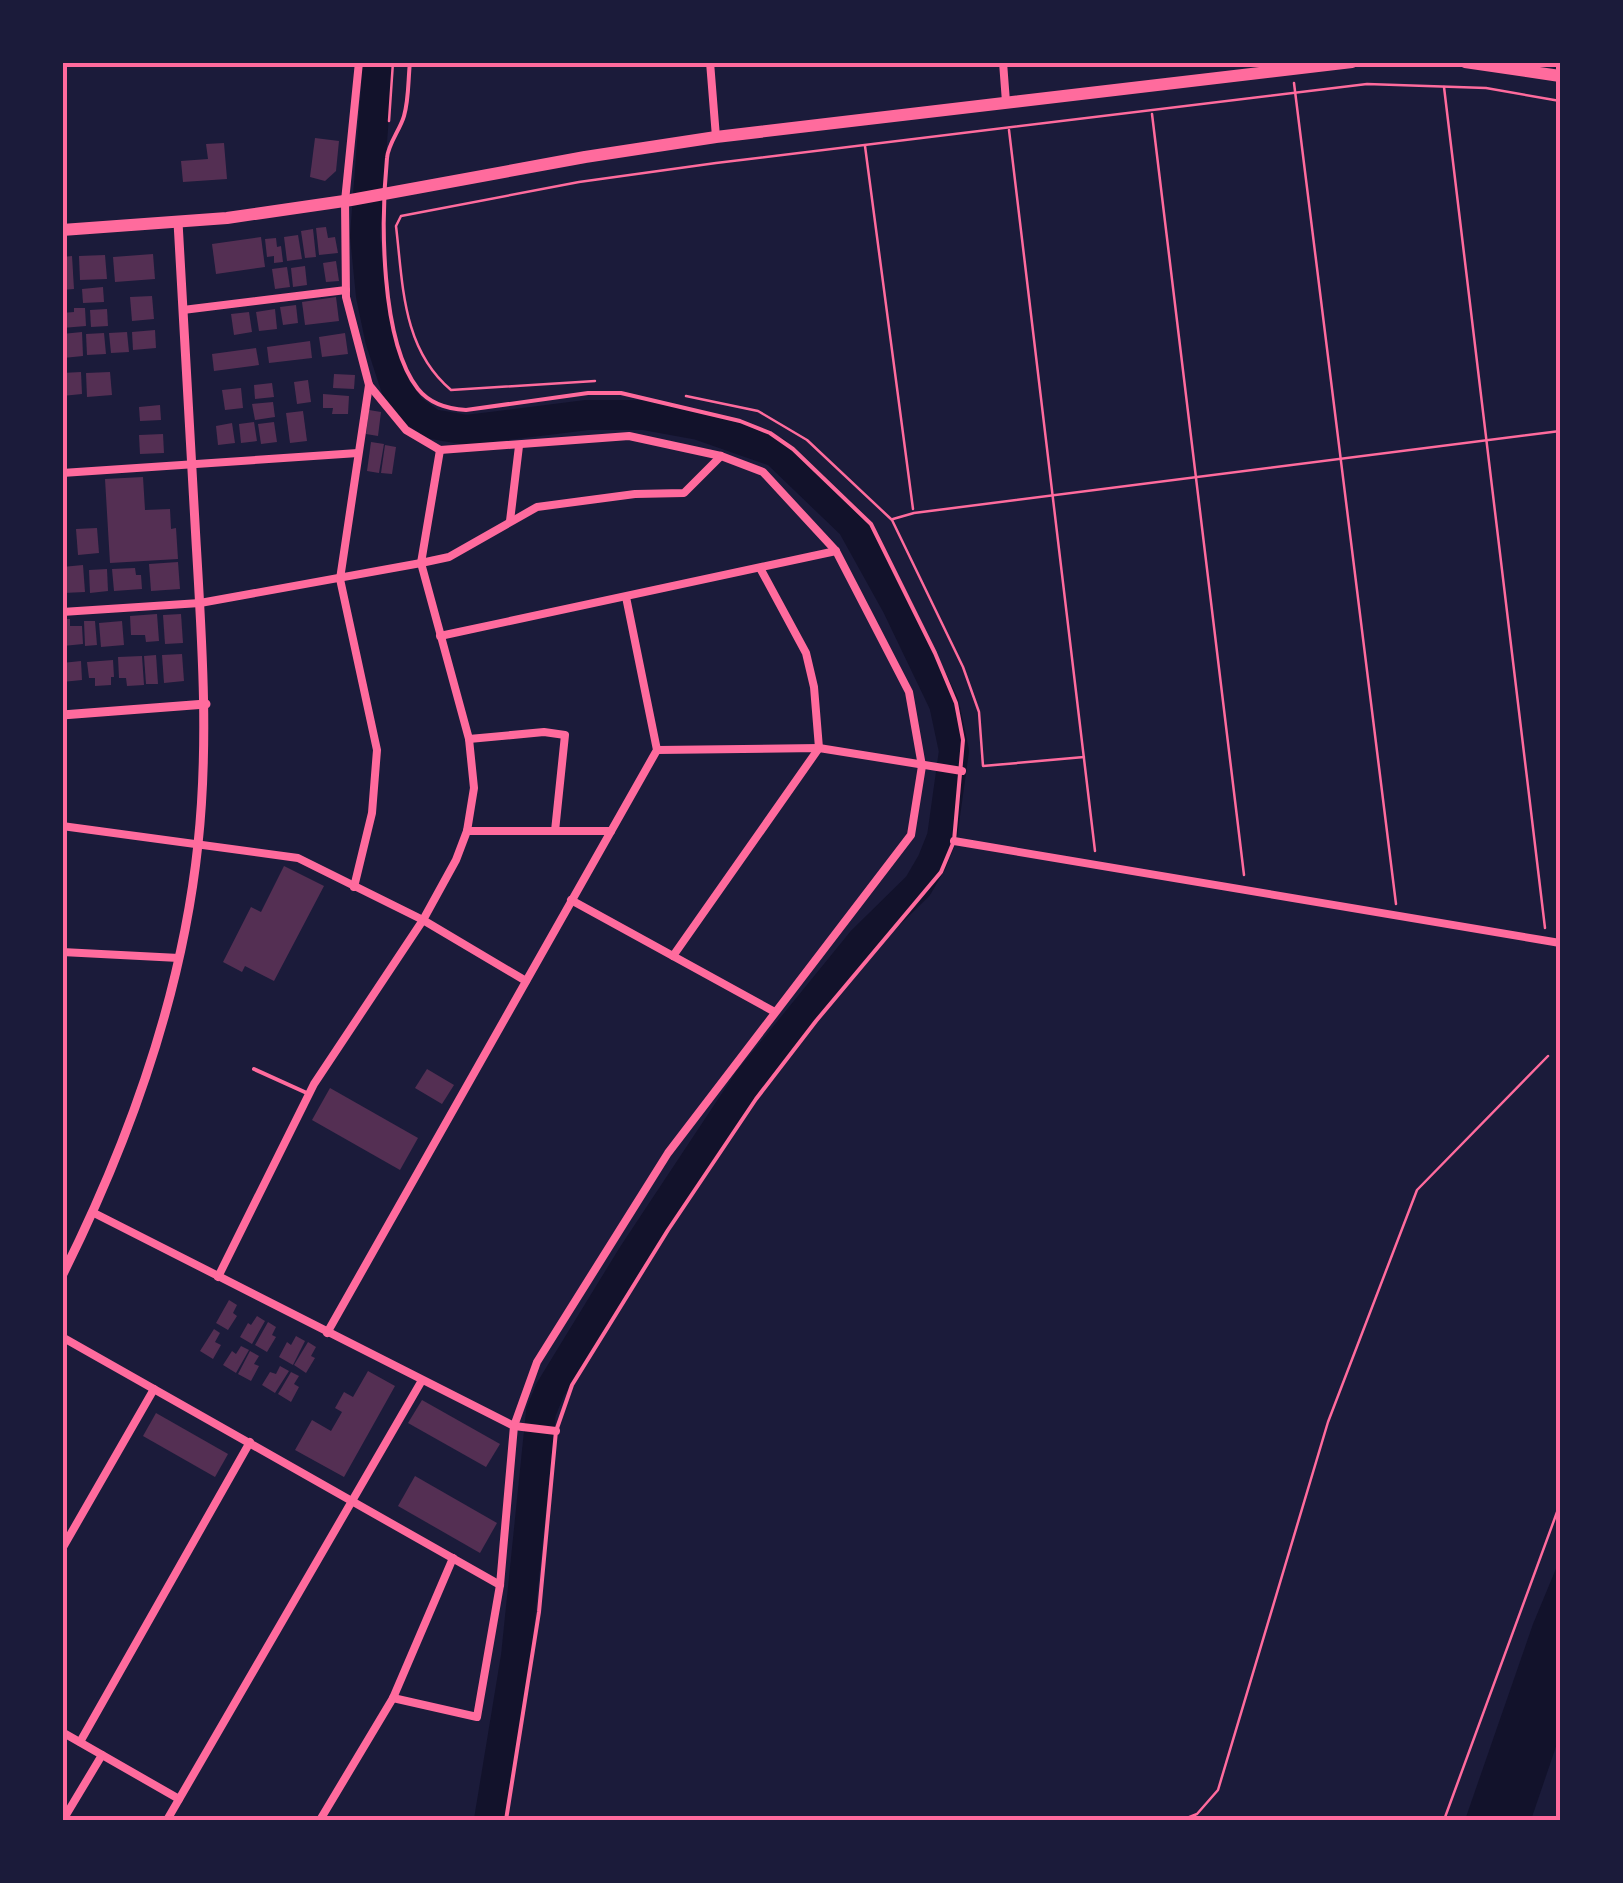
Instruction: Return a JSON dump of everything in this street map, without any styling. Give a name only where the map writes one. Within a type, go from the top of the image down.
[{"type":"highway","points":[[62,230],[178,222],[348,200],[716,136],[1294,65],[1352,62]]},
{"type":"highway","points":[[1465,62],[1560,76]]},
{"type":"street","points":[[354,886],[372,813],[377,750],[340,579],[368,385],[346,290],[348,200],[359,62]]},
{"type":"street","points":[[710,62],[716,136]]},
{"type":"street","points":[[1003,62],[1006,102]]},
{"type":"street","points":[[62,1276],[94,1213],[143,1089],[170,999],[198,846],[206,704],[178,222]]},
{"type":"street","points":[[182,310],[346,290]]},
{"type":"street","points":[[368,385],[406,430],[440,450],[629,436],[721,456],[763,472],[836,551],[910,692],[922,766],[911,835],[668,1153],[537,1362],[514,1426],[500,1585],[477,1717],[394,1698]]},
{"type":"street","points":[[510,522],[519,446]]},
{"type":"street","points":[[218,1277],[310,1094],[423,920],[467,831],[474,788],[468,739],[421,564],[440,450]]},
{"type":"street","points":[[62,473],[358,453]]},
{"type":"street","points":[[62,612],[200,603],[421,564],[449,557],[538,508],[635,494],[684,494],[721,456]]},
{"type":"street","points":[[440,636],[836,551]]},
{"type":"street","points":[[673,956],[819,748],[814,687],[806,654],[760,568]]},
{"type":"street","points":[[327,1333],[657,750],[626,596]]},
{"type":"street","points":[[62,715],[206,704]]},
{"type":"street","points":[[468,739],[544,732],[565,735],[555,831]]},
{"type":"street","points":[[657,750],[819,748],[962,771]]},
{"type":"street","points":[[62,826],[298,858],[423,920],[526,981]]},
{"type":"street","points":[[467,831],[611,830]]},
{"type":"street","points":[[954,841],[1560,943]]},
{"type":"street","points":[[572,900],[773,1012]]},
{"type":"street","points":[[62,952],[179,958]]},
{"type":"street","points":[[94,1213],[421,1382],[514,1426],[556,1432]]},
{"type":"street","points":[[62,1337],[500,1585]]},
{"type":"street","points":[[167,1820],[421,1382]]},
{"type":"street","points":[[62,1550],[154,1389]]},
{"type":"street","points":[[80,1742],[250,1442]]},
{"type":"street","points":[[320,1820],[394,1698],[453,1558]]},
{"type":"street","points":[[62,1732],[180,1798]]},
{"type":"street","points":[[63,1820],[102,1754]]},
{"type":"lane","points":[[410,62],[406,112],[387,152],[383,194],[386,275],[394,329],[406,367],[419,391],[452,410],[588,393],[621,394],[740,422],[770,433],[793,449],[871,524],[892,561],[956,703],[963,740],[954,841],[941,872],[756,1099],[572,1385],[556,1432],[539,1612],[506,1820]]},
{"type":"lane","points":[[254,1069],[310,1094]]},
{"type":"path","points":[[387,152],[393,62]]},
{"type":"path","points":[[1294,65],[1294,94],[1397,916]]},
{"type":"path","points":[[401,216],[579,182],[1367,84],[1486,88],[1560,101]]},
{"type":"path","points":[[1444,85],[1546,940]]},
{"type":"path","points":[[1152,112],[1246,892]]},
{"type":"path","points":[[1009,130],[1098,868]]},
{"type":"path","points":[[865,144],[914,512]]},
{"type":"path","points":[[892,520],[914,512],[1560,431]]},
{"type":"path","points":[[983,766],[1084,758]]},
{"type":"path","points":[[1182,1820],[1198,1814],[1218,1790],[1328,1422],[1417,1190],[1548,1056]]},
{"type":"path","points":[[1444,1820],[1560,1504]]},
{"type":"shaded area","points":[[1560,1559],[1560,1735],[1531,1820],[1465,1820],[1533,1624]]},
{"type":"building","points":[[315,138],[339,141],[336,171],[325,181],[310,177]]},
{"type":"building","points":[[224,143],[227,179],[183,182],[181,161],[208,159],[206,144]]},
{"type":"building","points":[[326,227],[328,238],[335,237],[338,253],[319,255],[316,228]]},
{"type":"building","points":[[313,229],[316,257],[305,258],[301,231]]},
{"type":"building","points":[[298,235],[302,259],[287,261],[284,237]]},
{"type":"building","points":[[261,237],[265,267],[216,274],[212,244]]},
{"type":"building","points":[[276,238],[283,262],[274,263],[274,256],[267,257],[265,239]]},
{"type":"building","points":[[153,254],[155,279],[115,282],[113,257]]},
{"type":"building","points":[[105,255],[107,279],[80,280],[79,256]]},
{"type":"building","points":[[72,256],[74,289],[62,290],[62,257]]},
{"type":"building","points":[[336,261],[339,281],[326,282],[323,263]]},
{"type":"building","points":[[305,266],[307,285],[293,287],[291,268]]},
{"type":"building","points":[[287,267],[290,287],[275,289],[272,269]]},
{"type":"building","points":[[103,287],[104,302],[83,303],[82,289]]},
{"type":"building","points":[[152,296],[154,319],[132,321],[130,297]]},
{"type":"building","points":[[336,297],[339,321],[305,325],[302,302]]},
{"type":"building","points":[[296,305],[298,323],[283,325],[280,307]]},
{"type":"building","points":[[74,308],[85,308],[86,326],[62,328],[62,313],[74,312]]},
{"type":"building","points":[[107,309],[108,326],[91,327],[90,310]]},
{"type":"building","points":[[275,309],[277,329],[259,331],[256,312]]},
{"type":"building","points":[[249,312],[252,332],[234,335],[231,314]]},
{"type":"building","points":[[155,330],[156,348],[133,350],[132,332]]},
{"type":"building","points":[[82,332],[83,356],[63,358],[62,334]]},
{"type":"building","points":[[127,332],[129,352],[111,353],[109,333]]},
{"type":"building","points":[[104,333],[106,354],[87,355],[86,334]]},
{"type":"building","points":[[345,333],[348,354],[322,357],[319,337]]},
{"type":"building","points":[[310,341],[312,358],[269,363],[267,347]]},
{"type":"building","points":[[256,348],[259,365],[214,371],[212,354]]},
{"type":"building","points":[[81,372],[82,394],[62,396],[62,373]]},
{"type":"building","points":[[110,372],[112,395],[87,397],[86,373]]},
{"type":"building","points":[[334,374],[355,375],[354,389],[333,388]]},
{"type":"building","points":[[308,380],[311,402],[297,404],[294,382]]},
{"type":"building","points":[[272,383],[274,397],[255,399],[254,385]]},
{"type":"building","points":[[241,388],[243,408],[225,410],[222,390]]},
{"type":"building","points":[[323,394],[349,396],[348,414],[332,414],[333,408],[323,408]]},
{"type":"building","points":[[273,402],[275,417],[255,420],[252,404]]},
{"type":"building","points":[[160,405],[161,420],[140,421],[139,407]]},
{"type":"building","points":[[369,410],[381,412],[378,436],[366,434]]},
{"type":"building","points":[[303,411],[307,441],[290,443],[286,413]]},
{"type":"building","points":[[254,422],[257,441],[241,443],[239,424]]},
{"type":"building","points":[[274,422],[277,442],[261,444],[258,424]]},
{"type":"building","points":[[232,423],[235,443],[218,445],[216,426]]},
{"type":"building","points":[[163,434],[164,453],[140,454],[139,435]]},
{"type":"building","points":[[371,442],[384,444],[379,473],[367,471]]},
{"type":"building","points":[[385,445],[396,447],[392,474],[381,473]]},
{"type":"building","points":[[143,477],[145,510],[170,509],[178,559],[110,563],[105,479]]},
{"type":"building","points":[[97,528],[99,553],[78,555],[76,529]]},
{"type":"building","points":[[178,562],[180,589],[151,591],[149,564]]},
{"type":"building","points":[[83,565],[85,592],[63,593],[62,567]]},
{"type":"building","points":[[135,568],[136,575],[141,575],[142,589],[114,591],[112,569]]},
{"type":"building","points":[[107,569],[108,591],[90,593],[89,570]]},
{"type":"building","points":[[157,614],[159,641],[146,642],[145,635],[131,635],[130,616]]},
{"type":"building","points":[[181,614],[183,643],[165,644],[163,615]]},
{"type":"building","points":[[62,619],[70,619],[70,626],[82,626],[83,644],[63,646]]},
{"type":"building","points":[[84,621],[95,621],[97,645],[85,646]]},
{"type":"building","points":[[122,621],[124,645],[101,647],[99,623]]},
{"type":"building","points":[[182,654],[184,681],[164,683],[162,655]]},
{"type":"building","points":[[156,655],[158,684],[146,684],[144,656]]},
{"type":"building","points":[[142,656],[144,685],[127,686],[126,678],[119,678],[118,657]]},
{"type":"building","points":[[113,660],[111,685],[95,686],[95,678],[89,678],[87,662]]},
{"type":"building","points":[[81,661],[82,680],[62,682],[62,663]]},
{"type":"building","points":[[284,866],[324,886],[274,981],[245,966],[242,972],[223,962],[251,907],[261,912]]},
{"type":"building","points":[[427,1069],[454,1085],[442,1104],[415,1088]]},
{"type":"building","points":[[330,1088],[418,1138],[400,1170],[312,1120]]},
{"type":"building","points":[[229,1300],[237,1305],[233,1313],[237,1316],[228,1330],[216,1323]]},
{"type":"building","points":[[257,1316],[265,1321],[252,1344],[240,1337]]},
{"type":"building","points":[[268,1322],[276,1327],[272,1335],[276,1337],[267,1352],[255,1345]]},
{"type":"building","points":[[214,1329],[220,1333],[215,1342],[221,1345],[213,1359],[200,1351]]},
{"type":"building","points":[[296,1336],[305,1341],[293,1365],[279,1357],[287,1342],[291,1345]]},
{"type":"building","points":[[308,1342],[316,1347],[311,1356],[315,1358],[306,1373],[294,1365]]},
{"type":"building","points":[[241,1346],[249,1350],[236,1373],[223,1365],[232,1351],[236,1354]]},
{"type":"building","points":[[250,1351],[259,1356],[254,1364],[259,1366],[251,1381],[238,1374]]},
{"type":"building","points":[[280,1366],[289,1371],[275,1393],[262,1385],[270,1372],[276,1374]]},
{"type":"building","points":[[368,1371],[395,1386],[344,1477],[295,1450],[312,1420],[331,1431],[342,1412],[335,1408],[344,1392],[353,1397]]},
{"type":"building","points":[[291,1372],[299,1376],[294,1384],[299,1387],[291,1402],[278,1394]]},
{"type":"building","points":[[422,1400],[500,1444],[486,1467],[408,1423]]},
{"type":"building","points":[[156,1413],[228,1454],[215,1477],[143,1436]]},
{"type":"building","points":[[415,1476],[497,1523],[480,1553],[398,1506]]},
{"type":"waterway","points":[[378,62],[365,236],[380,339],[396,388],[411,409],[432,424],[467,430],[587,415],[644,415],[699,425],[776,452],[852,525],[944,704],[954,751],[942,837],[918,886],[862,941],[748,1081],[632,1256],[550,1390],[541,1412],[516,1656],[489,1820]]}]
